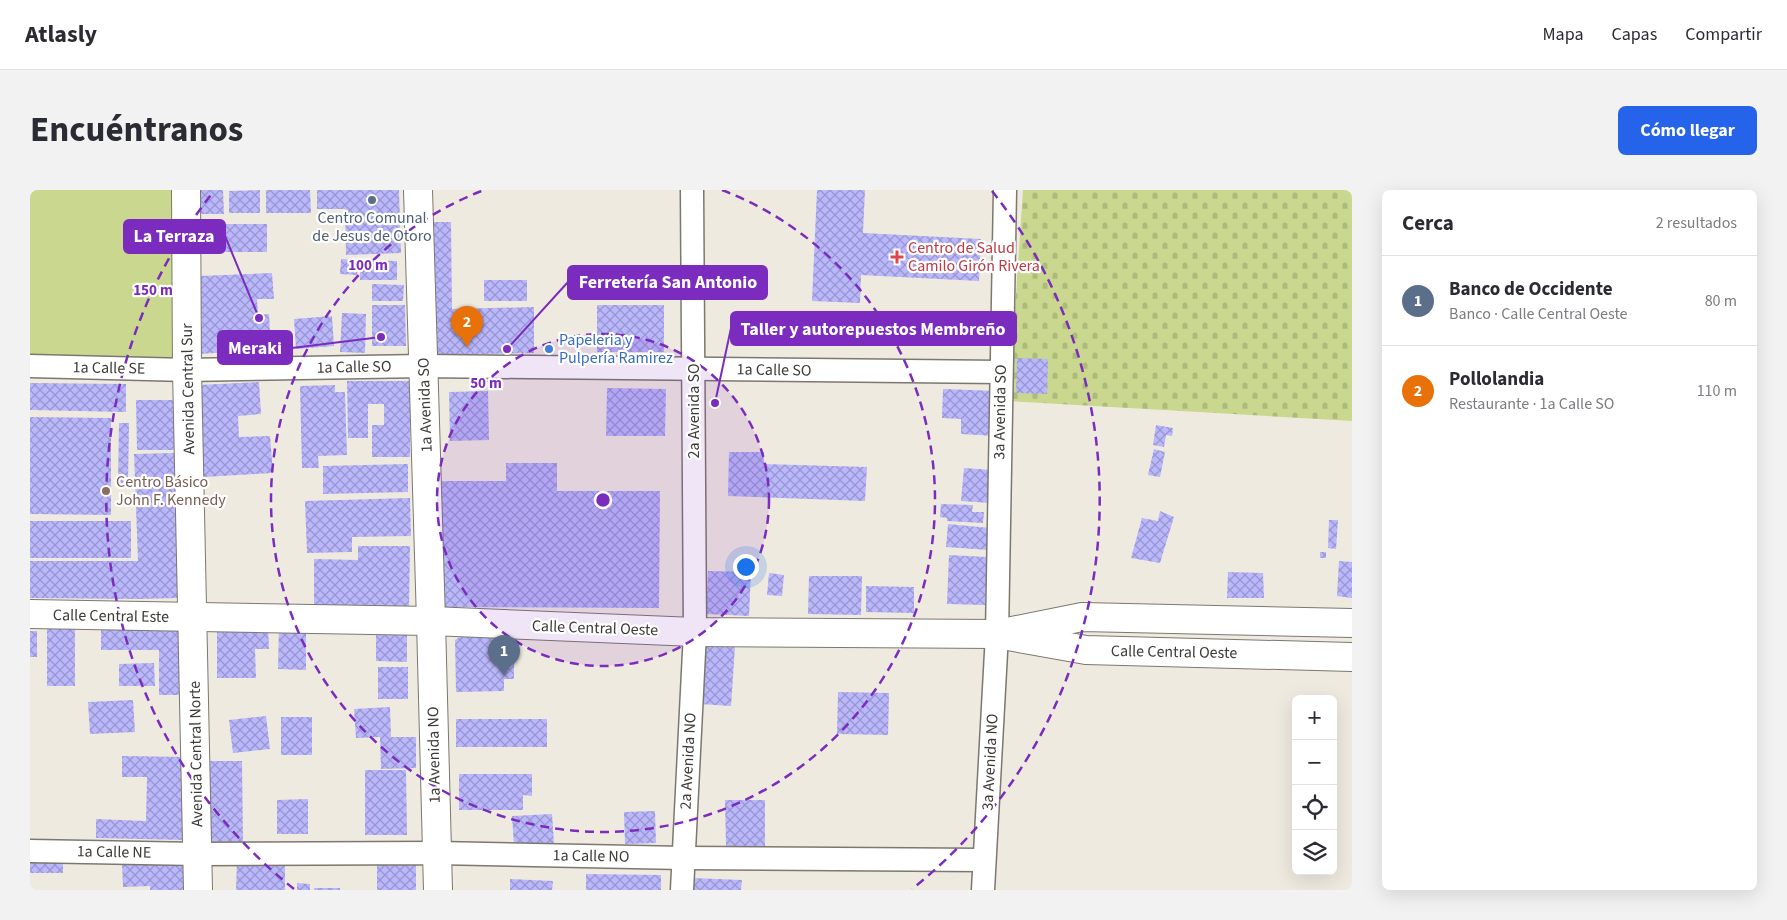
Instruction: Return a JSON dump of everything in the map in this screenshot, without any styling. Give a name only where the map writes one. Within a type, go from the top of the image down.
[{"type":"street","name":"Avenida Central Sur","points":[[186,190],[187,370],[193,617]]},
{"type":"street","name":"1a Avenida SO","points":[[418,190],[431,621]]},
{"type":"street","name":"2a Avenida SO","points":[[692,190],[696,632]]},
{"type":"street","name":"3a Avenida SO","points":[[997,634],[1005,190]]},
{"type":"street","name":"1a Calle SE","points":[[30,366],[187,370]]},
{"type":"street","name":"1a Calle SO","points":[[187,370],[424,366],[1001,372]]},
{"type":"street","name":"Calle Central Este","points":[[30,614],[193,617]]},
{"type":"street","name":"Calle Central Oeste","points":[[193,617],[431,621],[696,632],[997,634],[1086,650],[1352,657]]},
{"type":"street","name":"Avenida Central Norte","points":[[193,617],[198,890]]},
{"type":"street","name":"Calle Central Oeste","points":[[997,634],[1082,618],[1352,623]]},
{"type":"street","name":"1a Avenida NO","points":[[431,621],[438,890]]},
{"type":"street","name":"2a Avenida NO","points":[[682,890],[696,632]]},
{"type":"street","name":"3a Avenida NO","points":[[983,890],[997,634]]},
{"type":"street","name":"1a Calle NE","points":[[30,851],[198,854]]},
{"type":"street","name":"1a Calle NO","points":[[198,854],[437,853],[683,858],[984,860]]},
{"type":"green space","points":[[30,190],[180,190],[180,365],[30,361]]},
{"type":"green space","points":[[1023,190],[1352,190],[1352,421],[1009,401]]},
{"type":"building","points":[[195,190],[223,190],[224,214],[195,214]]},
{"type":"building","points":[[260,190],[260,213],[229,213],[229,191]]},
{"type":"building","points":[[266,190],[310,190],[311,213],[266,213]]},
{"type":"building","points":[[317,190],[399,190],[401,253],[346,255],[345,209],[317,209]]},
{"type":"building","name":"Centro de Salud Camilo Girón Rivera","points":[[817,190],[865,190],[863,233],[981,239],[979,281],[861,275],[860,303],[812,301]]},
{"type":"building","points":[[428,222],[451,222],[452,309],[534,307],[534,353],[431,355]]},
{"type":"building","points":[[213,224],[267,224],[267,252],[213,252]]},
{"type":"building","points":[[341,259],[358,260],[357,275],[340,274]]},
{"type":"building","points":[[360,260],[397,261],[397,280],[360,280]]},
{"type":"building","points":[[272,273],[274,299],[257,299],[258,315],[269,314],[271,350],[196,354],[194,324],[202,324],[199,276]]},
{"type":"building","points":[[484,280],[527,280],[527,301],[484,301]]},
{"type":"building","points":[[372,284],[404,285],[403,301],[372,301]]},
{"type":"building","points":[[372,305],[405,305],[406,346],[372,346]]},
{"type":"building","points":[[597,305],[664,305],[664,352],[597,352]]},
{"type":"building","points":[[342,313],[366,314],[365,353],[340,352]]},
{"type":"building","points":[[332,316],[334,346],[296,349],[294,319]]},
{"type":"building","points":[[1017,358],[1048,359],[1047,394],[1016,393]]},
{"type":"building","points":[[347,381],[410,381],[410,457],[372,457],[372,425],[384,425],[384,404],[368,404],[368,438],[348,438]]},
{"type":"building","points":[[259,382],[261,414],[238,416],[239,437],[270,436],[273,473],[204,477],[198,385]]},
{"type":"building","points":[[30,383],[126,384],[126,412],[30,410]]},
{"type":"building","points":[[335,385],[335,392],[345,392],[347,455],[318,456],[319,468],[302,468],[300,386]]},
{"type":"building","points":[[607,388],[666,389],[665,436],[606,436]]},
{"type":"building","points":[[943,389],[998,391],[996,436],[961,434],[961,419],[942,418]]},
{"type":"building","points":[[488,391],[489,440],[450,441],[449,392]]},
{"type":"building","points":[[136,400],[174,400],[175,450],[137,450]]},
{"type":"building","points":[[30,417],[111,418],[111,515],[30,514]]},
{"type":"building","points":[[119,423],[129,423],[128,484],[118,484]]},
{"type":"building","points":[[1156,425],[1173,428],[1172,436],[1166,435],[1164,447],[1153,445]]},
{"type":"building","points":[[1154,449],[1165,452],[1160,477],[1148,475]]},
{"type":"building","points":[[729,452],[764,452],[764,464],[867,467],[865,501],[728,496]]},
{"type":"building","points":[[174,453],[179,598],[30,598],[30,561],[138,561],[134,454]]},
{"type":"building","points":[[506,463],[557,463],[557,491],[660,491],[659,608],[442,607],[442,481],[506,481]]},
{"type":"building","points":[[408,464],[408,492],[323,494],[323,466]]},
{"type":"building","points":[[964,468],[993,470],[990,503],[961,501]]},
{"type":"building","points":[[410,498],[411,536],[352,537],[352,552],[307,553],[305,501]]},
{"type":"building","points":[[941,504],[973,505],[972,512],[984,512],[983,523],[947,521],[947,518],[940,517]]},
{"type":"building","points":[[1160,511],[1174,517],[1160,563],[1131,558],[1142,518],[1158,521]]},
{"type":"building","points":[[1329,520],[1338,520],[1336,549],[1328,548]]},
{"type":"building","points":[[30,521],[131,521],[131,558],[30,558]]},
{"type":"building","points":[[948,524],[990,528],[988,550],[946,547]]},
{"type":"building","points":[[358,546],[410,546],[409,607],[314,606],[314,559],[358,560]]},
{"type":"building","points":[[1320,552],[1326,552],[1326,558],[1320,558]]},
{"type":"building","points":[[949,555],[987,557],[985,605],[947,604]]},
{"type":"building","points":[[1339,561],[1352,562],[1352,598],[1337,596]]},
{"type":"building","points":[[708,571],[751,572],[749,616],[706,614]]},
{"type":"building","points":[[1228,572],[1263,573],[1264,598],[1227,598]]},
{"type":"building","points":[[769,573],[784,575],[782,596],[767,595]]},
{"type":"building","points":[[809,576],[862,576],[861,615],[808,614]]},
{"type":"building","points":[[866,586],[914,587],[914,613],[866,612]]},
{"type":"building","points":[[279,625],[306,626],[306,670],[278,669]]},
{"type":"building","points":[[101,626],[189,626],[189,695],[159,695],[159,650],[101,650]]},
{"type":"building","points":[[217,626],[268,626],[269,649],[255,649],[256,678],[217,678]]},
{"type":"building","points":[[47,627],[75,627],[75,686],[47,686]]},
{"type":"building","points":[[376,630],[407,630],[407,662],[376,661]]},
{"type":"building","points":[[30,631],[37,631],[37,657],[30,657]]},
{"type":"building","points":[[504,632],[504,656],[514,656],[514,679],[504,679],[504,691],[456,692],[455,640],[466,633]]},
{"type":"building","points":[[688,644],[735,647],[731,706],[684,703]]},
{"type":"building","points":[[154,663],[155,686],[119,686],[119,664]]},
{"type":"building","points":[[378,667],[408,667],[408,699],[378,699]]},
{"type":"building","points":[[838,692],[889,693],[888,735],[837,734]]},
{"type":"building","points":[[133,700],[135,732],[90,734],[88,702]]},
{"type":"building","points":[[390,707],[391,737],[416,737],[416,768],[381,769],[380,737],[356,738],[354,709]]},
{"type":"building","points":[[266,716],[270,749],[233,753],[229,720]]},
{"type":"building","points":[[281,717],[312,717],[312,755],[281,755]]},
{"type":"building","points":[[456,719],[547,719],[547,747],[456,747]]},
{"type":"building","points":[[122,756],[187,757],[185,840],[96,838],[96,819],[146,821],[147,777],[122,777]]},
{"type":"building","points":[[208,761],[242,761],[243,843],[209,843]]},
{"type":"building","points":[[365,770],[406,770],[407,835],[365,835]]},
{"type":"building","points":[[459,774],[532,774],[532,796],[523,795],[523,810],[459,810]]},
{"type":"building","points":[[308,799],[308,834],[277,834],[277,800]]},
{"type":"building","points":[[725,800],[765,800],[765,846],[726,847]]},
{"type":"building","points":[[655,811],[656,843],[625,844],[624,812]]},
{"type":"building","points":[[552,814],[554,843],[514,845],[512,816]]},
{"type":"building","points":[[30,851],[63,851],[63,873],[30,873]]},
{"type":"building","points":[[237,859],[285,860],[285,890],[236,890]]},
{"type":"building","points":[[377,861],[416,861],[416,890],[377,890]]},
{"type":"building","points":[[185,863],[186,890],[150,890],[150,886],[123,887],[122,864]]},
{"type":"building","points":[[586,874],[661,875],[661,890],[586,890]]},
{"type":"building","points":[[692,878],[742,880],[741,890],[692,890]]},
{"type":"building","points":[[510,879],[553,881],[552,890],[510,890]]},
{"type":"building","points":[[297,883],[310,884],[310,890],[297,890]]},
{"type":"building","points":[[314,888],[340,888],[340,890],[314,890]]},
{"type":"place","name":"Centro Comunal de Jesus de Otoro","points":[[372,200]]},
{"type":"place","name":"Centro de Salud Camilo Girón Rivera","points":[[897,257]]},
{"type":"place","name":"La Terraza","points":[[259,318]]},
{"type":"place","name":"Meraki","points":[[381,337]]},
{"type":"place","name":"Pollolandia","points":[[467,347]]},
{"type":"place","name":"Ferretería San Antonio","points":[[507,349]]},
{"type":"place","name":"Papeleria y Pulpería Ramirez","points":[[549,349]]},
{"type":"place","name":"Taller y autorepuestos Membreño","points":[[715,403]]},
{"type":"place","name":"Centro Básico John F. Kennedy","points":[[106,491]]},
{"type":"place","name":"Banco de Occidente","points":[[504,676]]}]
